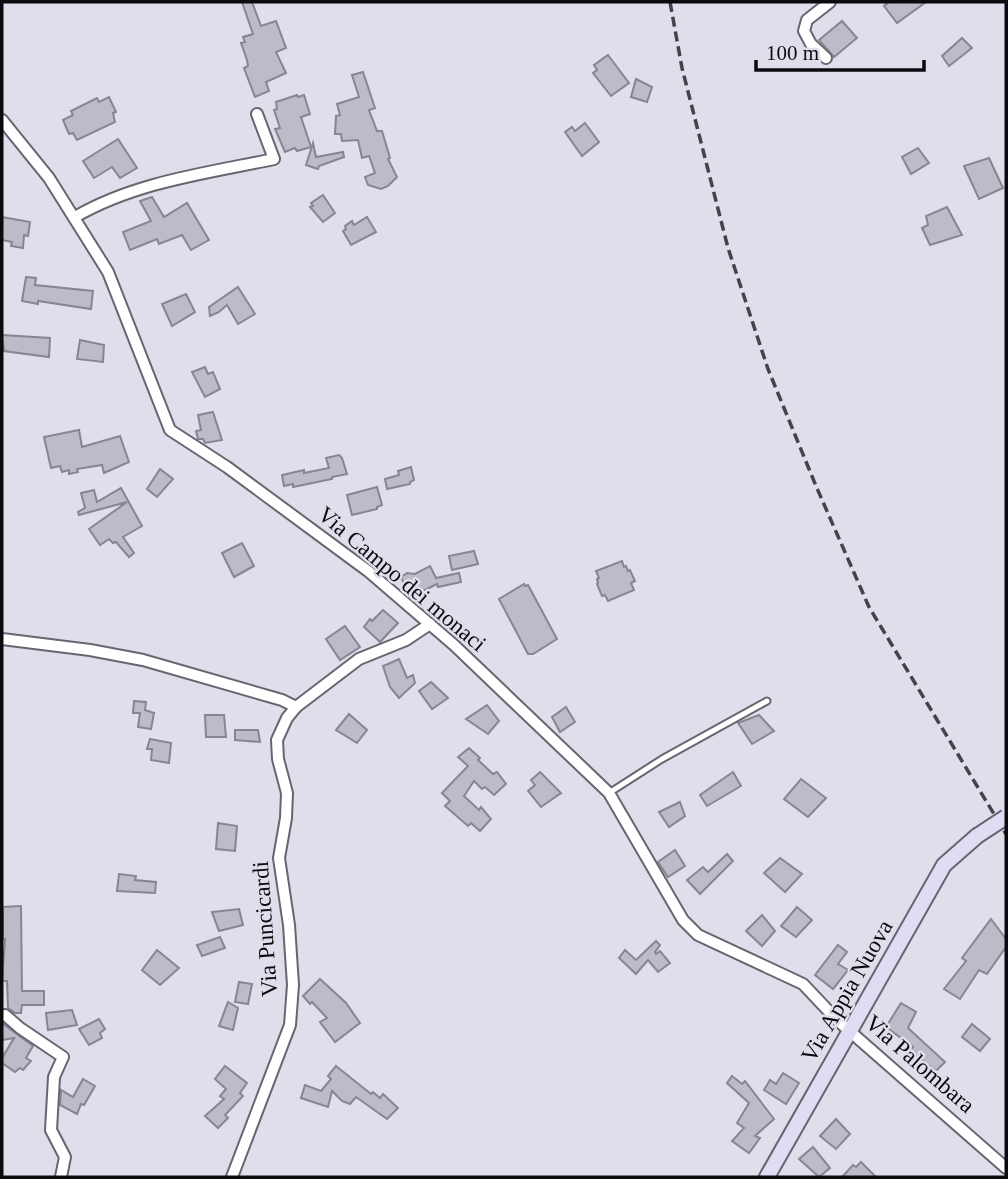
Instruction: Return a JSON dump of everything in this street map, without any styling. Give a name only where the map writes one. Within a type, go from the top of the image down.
[{"type":"street","points":[[826,58],[811,44],[804,31],[807,20],[831,2]]},
{"type":"street","points":[[75,217],[95,205],[148,187],[274,159],[257,114]]},
{"type":"street","name":"Via Campo dei monaci","points":[[2,120],[49,178],[108,272],[170,430],[227,467],[368,571],[430,624],[609,793],[684,920],[698,935],[803,984],[837,1020]]},
{"type":"street","name":"Via Puncicardi","points":[[232,1177],[290,1025],[293,985],[289,925],[279,858],[287,793],[278,760],[277,740],[287,718],[296,707],[359,659],[407,640],[430,624]]},
{"type":"street","points":[[2,639],[143,660],[296,707]]},
{"type":"street","name":"Via Appia Nuova","points":[[767,1177],[944,865],[976,836],[1006,817]]},
{"type":"street","points":[[5,1015],[63,1057],[54,1077],[51,1130],[65,1157],[61,1177]]},
{"type":"street","name":"Via Palombara","points":[[837,1020],[1006,1168]]},
{"type":"lane","points":[[609,793],[767,701]]},
{"type":"building","points":[[242,2],[252,2],[261,26],[276,21],[286,48],[276,52],[286,73],[266,82],[269,91],[255,97],[244,68],[248,66],[241,43],[245,42],[243,37],[253,34]]},
{"type":"building","points":[[889,2],[926,2],[897,23],[884,6]]},
{"type":"building","points":[[842,21],[857,38],[834,57],[819,40]]},
{"type":"building","points":[[962,38],[972,48],[949,66],[942,56]]},
{"type":"building","points":[[608,55],[629,83],[611,96],[593,73],[597,70],[594,65]]},
{"type":"building","points":[[363,72],[375,108],[369,110],[377,131],[382,131],[390,158],[388,159],[397,177],[381,189],[368,185],[365,177],[375,173],[369,156],[362,158],[358,140],[342,141],[341,134],[335,134],[336,116],[340,115],[337,104],[359,97],[352,75]]},
{"type":"building","points":[[636,79],[652,87],[647,102],[631,97]]},
{"type":"building","points":[[304,95],[310,114],[301,117],[311,147],[285,152],[275,129],[280,128],[274,110],[277,109],[276,102]]},
{"type":"building","points":[[109,97],[116,112],[113,113],[115,122],[77,140],[73,133],[69,134],[63,120],[73,115],[71,111],[97,98],[99,102]]},
{"type":"building","points":[[585,123],[599,142],[582,156],[565,132],[572,127],[575,131]]},
{"type":"building","points":[[118,139],[137,168],[120,178],[112,167],[94,178],[83,161]]},
{"type":"building","points":[[313,143],[316,157],[343,152],[344,157],[319,166],[318,169],[306,165]]},
{"type":"building","points":[[918,148],[929,163],[911,174],[902,157]]},
{"type":"building","points":[[989,158],[1003,188],[979,199],[964,166]]},
{"type":"building","points":[[323,195],[335,213],[323,222],[310,207],[313,206],[311,203]]},
{"type":"building","points":[[152,197],[164,217],[187,203],[209,240],[191,250],[182,235],[159,244],[157,239],[130,250],[123,232],[151,221],[140,201]]},
{"type":"building","points":[[947,207],[962,235],[930,245],[922,228],[928,225],[926,216]]},
{"type":"building","points":[[2,217],[30,222],[28,236],[24,235],[23,248],[11,246],[12,242],[2,240]]},
{"type":"building","points":[[367,217],[376,232],[351,245],[343,231],[345,226],[352,221],[354,225]]},
{"type":"building","points":[[26,277],[36,278],[35,285],[93,291],[91,309],[22,301]]},
{"type":"building","points":[[238,287],[255,314],[238,324],[227,305],[210,316],[209,307]]},
{"type":"building","points":[[186,294],[195,312],[172,326],[162,304]]},
{"type":"building","points":[[2,335],[50,338],[49,357],[4,351]]},
{"type":"building","points":[[80,340],[104,345],[103,362],[77,359]]},
{"type":"building","points":[[205,367],[208,374],[213,372],[220,389],[205,397],[192,372]]},
{"type":"building","points":[[213,412],[222,440],[205,443],[203,439],[198,439],[196,431],[201,430],[198,415]]},
{"type":"building","points":[[79,430],[82,447],[120,436],[129,462],[104,473],[102,465],[77,469],[78,472],[69,474],[69,470],[62,472],[60,466],[51,468],[44,437]]},
{"type":"building","points":[[339,455],[347,474],[293,487],[293,484],[284,486],[282,475],[329,468],[326,458]]},
{"type":"building","points":[[411,467],[414,480],[410,484],[387,489],[385,479],[399,475],[398,471]]},
{"type":"building","points":[[160,469],[173,479],[157,497],[147,489]]},
{"type":"building","points":[[377,487],[382,505],[377,509],[352,515],[347,495]]},
{"type":"building","points":[[121,488],[142,526],[123,537],[134,553],[129,557],[116,542],[113,543],[109,539],[100,545],[89,529],[127,502],[79,515],[78,512],[85,508],[81,493],[94,490],[97,502]]},
{"type":"building","points":[[242,543],[254,566],[234,577],[222,553]]},
{"type":"building","points":[[474,551],[478,564],[452,570],[449,556]]},
{"type":"building","points":[[622,561],[635,581],[631,583],[634,590],[608,601],[605,595],[602,596],[597,584],[599,578],[596,571]]},
{"type":"building","points":[[430,566],[436,578],[459,573],[461,582],[438,587],[437,584],[409,595],[401,577],[407,573],[415,574]]},
{"type":"building","points":[[524,584],[528,585],[557,639],[533,654],[528,654],[499,599]]},
{"type":"building","points":[[383,610],[398,623],[380,642],[364,627]]},
{"type":"building","points":[[345,626],[360,647],[340,660],[326,639]]},
{"type":"building","points":[[399,659],[407,678],[413,675],[415,683],[399,698],[390,687],[383,666]]},
{"type":"building","points":[[431,682],[448,698],[432,709],[419,691]]},
{"type":"building","points":[[134,701],[146,702],[145,710],[154,713],[151,729],[138,727],[140,713],[133,713]]},
{"type":"building","points":[[487,705],[499,721],[488,734],[466,719]]},
{"type":"building","points":[[566,707],[575,722],[560,732],[552,717]]},
{"type":"building","points":[[349,714],[367,730],[357,743],[336,730]]},
{"type":"building","points":[[205,715],[224,715],[226,737],[206,737]]},
{"type":"building","points":[[759,715],[774,731],[752,744],[738,723]]},
{"type":"building","points":[[235,730],[258,730],[260,742],[235,740]]},
{"type":"building","points":[[150,739],[171,743],[169,763],[151,760],[152,749],[147,749]]},
{"type":"building","points":[[469,748],[493,774],[497,772],[506,784],[494,795],[474,781],[464,796],[479,810],[481,807],[491,819],[480,831],[471,823],[468,826],[445,806],[450,801],[442,793],[468,766],[458,757]]},
{"type":"building","points":[[540,772],[561,793],[541,807],[528,791],[535,785],[531,780]]},
{"type":"building","points":[[733,772],[741,786],[707,806],[700,795]]},
{"type":"building","points":[[801,779],[826,798],[808,817],[784,799]]},
{"type":"building","points":[[680,802],[685,816],[669,827],[659,812]]},
{"type":"building","points":[[218,823],[237,826],[235,851],[216,849]]},
{"type":"building","points":[[675,850],[685,866],[668,877],[658,862]]},
{"type":"building","points":[[727,854],[733,861],[700,894],[687,880],[703,867],[708,872]]},
{"type":"building","points":[[780,858],[802,874],[785,892],[764,873]]},
{"type":"building","points":[[119,874],[136,876],[135,880],[156,882],[155,893],[117,891]]},
{"type":"building","points":[[21,906],[22,991],[44,991],[44,1005],[22,1005],[21,1013],[15,1013],[8,1008],[7,981],[2,981],[5,939],[3,907]]},
{"type":"building","points":[[797,907],[812,920],[796,937],[781,926]]},
{"type":"building","points":[[239,909],[243,925],[219,931],[212,912]]},
{"type":"building","points":[[762,915],[775,931],[762,946],[746,931]]},
{"type":"building","points":[[991,919],[1006,939],[1006,947],[987,974],[979,970],[960,999],[944,989],[966,961],[962,958]]},
{"type":"building","points":[[220,937],[225,948],[202,956],[197,945]]},
{"type":"building","points":[[656,941],[660,945],[656,954],[660,951],[670,963],[658,972],[648,960],[636,974],[619,958],[625,950],[636,960]]},
{"type":"building","points":[[838,945],[847,952],[838,964],[848,970],[833,989],[815,975]]},
{"type":"building","points":[[157,950],[179,968],[160,985],[142,970]]},
{"type":"building","points":[[320,979],[346,1003],[360,1023],[335,1042],[320,1022],[327,1018],[303,996]]},
{"type":"building","points":[[239,982],[252,984],[248,1004],[235,1002]]},
{"type":"building","points":[[228,1002],[238,1008],[233,1030],[219,1026]]},
{"type":"building","points":[[901,1003],[916,1012],[908,1028],[945,1062],[936,1071],[910,1051],[913,1047],[886,1027]]},
{"type":"building","points":[[72,1010],[77,1025],[48,1030],[46,1013]]},
{"type":"building","points":[[99,1019],[105,1029],[100,1033],[102,1038],[89,1045],[79,1029]]},
{"type":"building","points":[[2,1023],[33,1046],[26,1058],[31,1061],[23,1070],[20,1068],[15,1072],[2,1063],[2,1058],[14,1038],[2,1040]]},
{"type":"building","points":[[972,1024],[990,1039],[980,1051],[962,1037]]},
{"type":"building","points":[[225,1066],[247,1083],[240,1093],[243,1096],[225,1115],[228,1118],[218,1128],[205,1116],[224,1099],[220,1096],[226,1089],[215,1079]]},
{"type":"building","points":[[336,1066],[371,1094],[373,1092],[380,1098],[383,1094],[398,1108],[387,1119],[356,1097],[350,1104],[342,1101],[332,1091],[328,1107],[301,1098],[305,1085],[321,1091],[331,1079],[328,1076]]},
{"type":"building","points":[[783,1073],[799,1083],[786,1104],[764,1090],[770,1080],[776,1084]]},
{"type":"building","points":[[732,1076],[742,1084],[745,1081],[774,1119],[755,1136],[760,1138],[749,1153],[732,1141],[744,1128],[737,1123],[749,1103],[727,1083]]},
{"type":"building","points":[[83,1079],[95,1086],[77,1114],[60,1105],[61,1090],[73,1097]]},
{"type":"building","points":[[836,1119],[850,1134],[836,1149],[820,1136]]},
{"type":"building","points":[[813,1147],[830,1168],[819,1177],[799,1159]]},
{"type":"building","points":[[861,1162],[876,1177],[842,1177],[853,1165],[856,1167]]},
{"type":"railway","points":[[670,2],[682,68],[728,248],[768,369],[869,607],[1006,834]]}]
